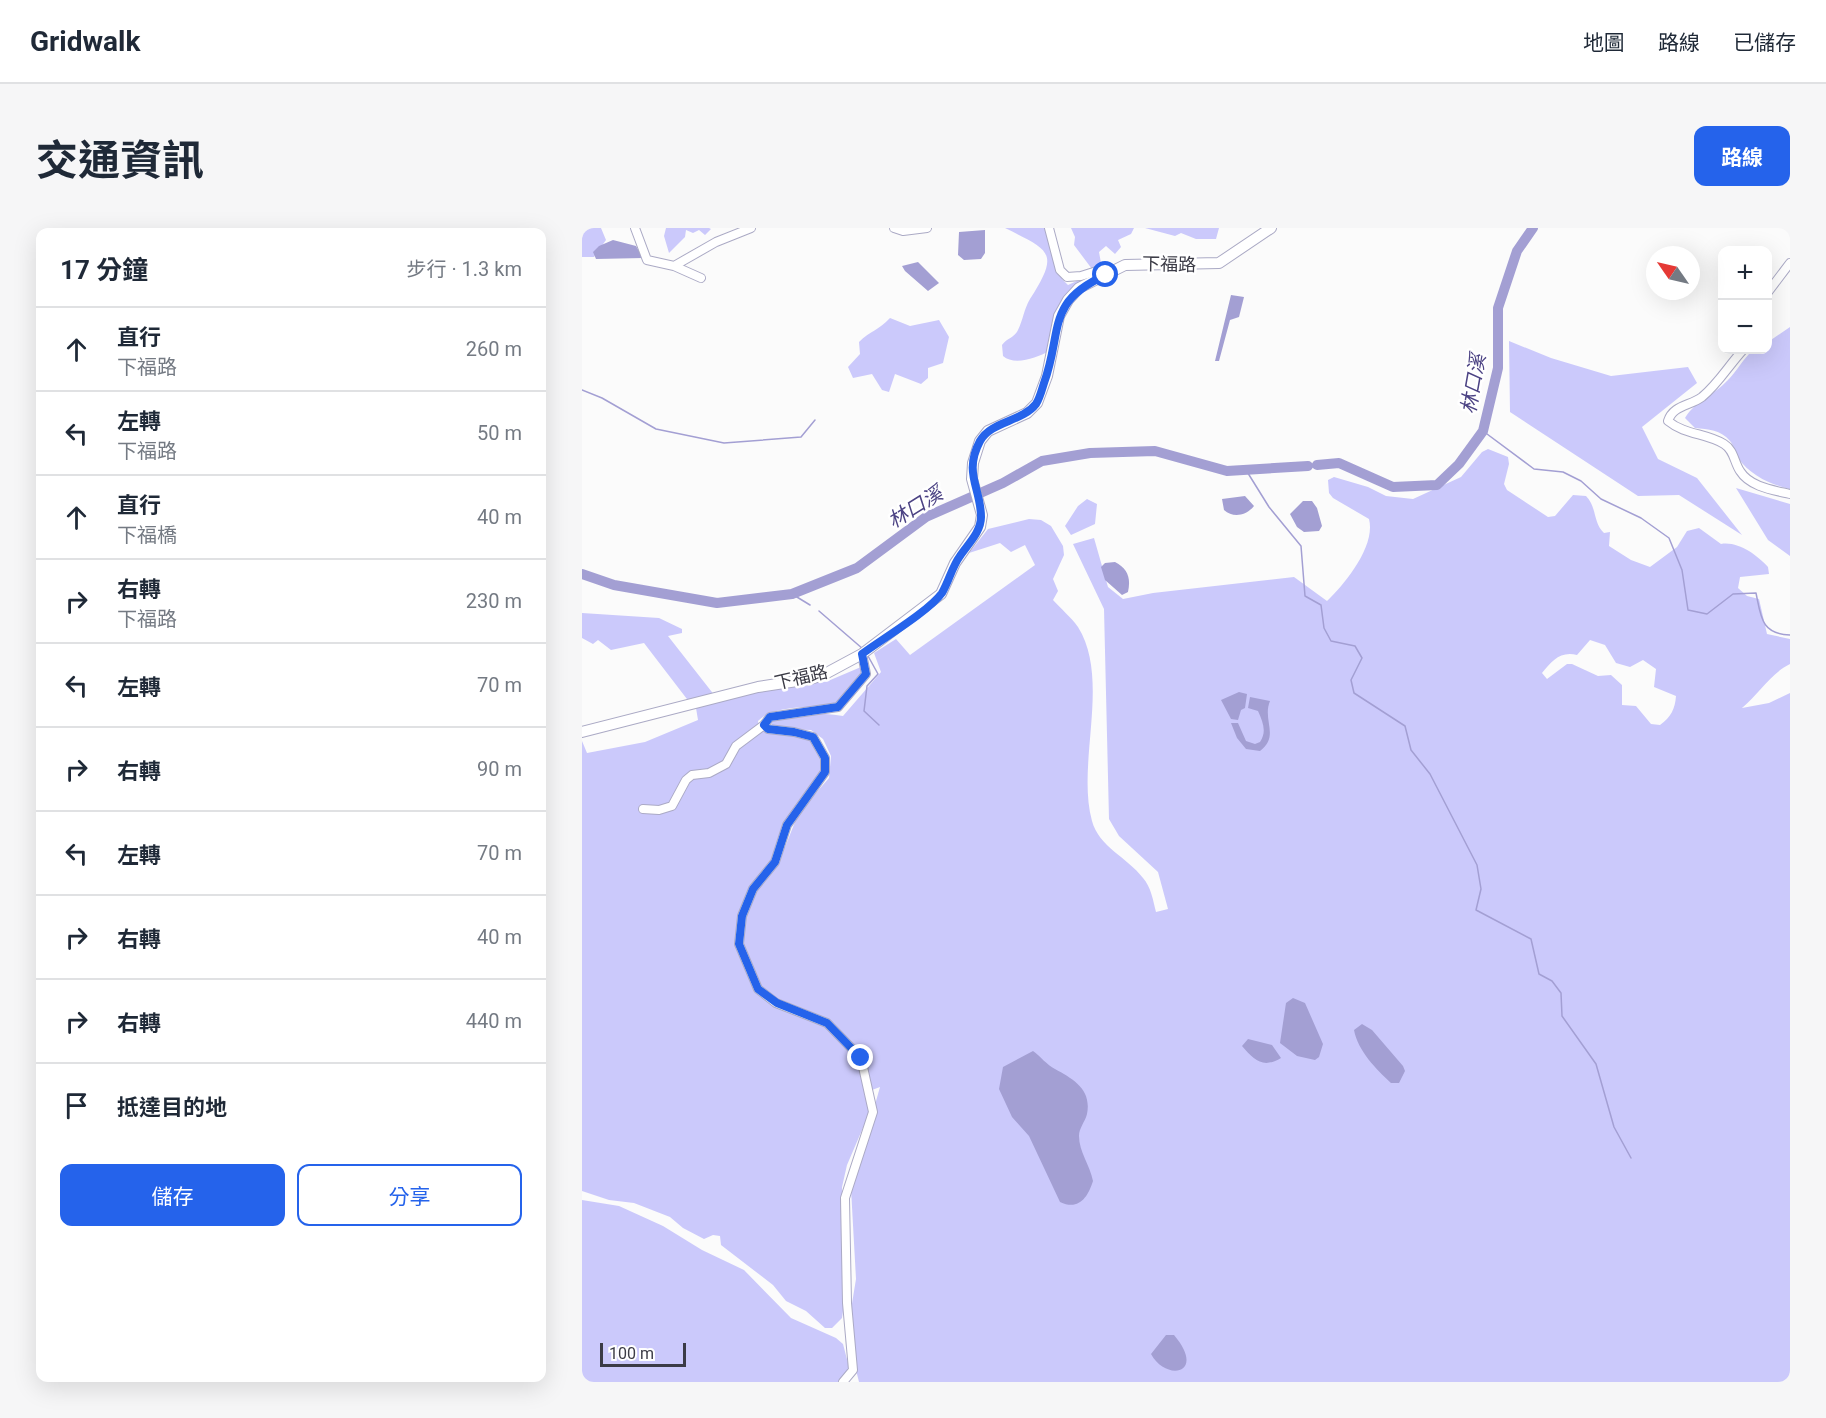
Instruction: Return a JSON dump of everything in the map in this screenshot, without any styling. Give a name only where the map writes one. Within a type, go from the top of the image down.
[{"type":"main road","name":"下福路","points":[[582,732],[743,690],[817,677],[862,654],[941,594],[955,563],[980,527],[981,509],[972,479],[976,451],[988,432],[1026,413],[1037,403],[1047,376],[1059,316],[1068,300],[1079,288],[1106,275],[1113,269],[1134,263],[1183,265],[1219,263],[1271,228]]},
{"type":"street","points":[[635,228],[647,260],[674,266],[701,278]]},
{"type":"street","points":[[674,266],[716,242],[751,228]]},
{"type":"street","points":[[894,228],[917,231],[927,228]]},
{"type":"street","points":[[1049,228],[1060,270],[1067,277],[1081,276],[1103,269],[1106,275]]},
{"type":"street","points":[[1772,285],[1790,263]]},
{"type":"street","points":[[1740,354],[1700,399],[1678,408],[1668,421],[1683,431],[1710,437],[1724,444],[1730,449],[1741,473],[1750,482],[1790,494]]},
{"type":"street","points":[[644,809],[659,810],[672,806],[686,780],[692,775],[709,773],[726,764],[736,747],[764,725],[770,717],[838,707],[866,674],[862,654]]},
{"type":"street","points":[[764,725],[768,729],[813,737],[825,758],[825,772],[787,825],[775,862],[753,889],[742,916],[739,944],[758,989],[777,1003],[827,1023],[861,1058],[873,1112],[845,1198],[847,1303],[853,1370],[843,1382]]},
{"type":"shaded area","points":[[582,228],[601,228],[606,240],[594,257],[582,257]]},
{"type":"shaded area","points":[[666,228],[711,229],[705,235],[699,230],[693,233],[686,230],[685,237],[669,253],[664,236]]},
{"type":"shaded area","points":[[1005,228],[1049,228],[1061,260],[1062,279],[1068,285],[1090,275],[1070,295],[1049,351],[1019,361],[1003,356],[1002,345],[1018,330],[1026,307],[1045,272],[1047,262],[1046,255],[1041,248]]},
{"type":"shaded area","points":[[1071,228],[1134,228],[1131,234],[1118,240],[1121,247],[1115,254],[1106,246],[1099,252],[1101,263],[1092,269],[1074,245],[1075,237]]},
{"type":"shaded area","points":[[1145,228],[1219,228],[1216,239],[1196,239],[1181,233],[1175,236]]},
{"type":"shaded area","points":[[985,230],[985,253],[981,259],[964,260],[958,255],[959,232]]},
{"type":"shaded area","points":[[613,240],[636,246],[643,258],[596,259],[593,252],[599,246]]},
{"type":"shaded area","points":[[918,262],[939,283],[928,291],[902,266]]},
{"type":"shaded area","points":[[1231,295],[1244,297],[1239,317],[1230,320],[1219,361],[1215,361]]},
{"type":"shaded area","points":[[890,318],[910,326],[939,320],[949,337],[943,363],[928,368],[928,378],[921,384],[895,374],[889,392],[882,390],[872,374],[853,378],[848,367],[860,354],[859,342]]},
{"type":"shaded area","points":[[1790,327],[1790,489],[1768,482],[1755,474],[1738,458],[1733,445],[1723,434],[1695,428],[1685,418],[1694,407],[1728,380],[1749,354],[1772,354],[1772,339]]},
{"type":"shaded area","points":[[1509,341],[1551,358],[1611,376],[1688,367],[1697,383],[1642,427],[1658,459],[1697,478],[1742,535],[1679,495],[1638,496],[1510,412]]},
{"type":"shaded area","points":[[1488,449],[1508,457],[1509,464],[1504,484],[1507,490],[1548,517],[1555,516],[1573,495],[1586,496],[1601,529],[1604,533],[1610,532],[1609,546],[1631,560],[1650,567],[1677,547],[1687,531],[1699,528],[1721,544],[1734,545],[1747,550],[1768,567],[1769,574],[1740,577],[1738,588],[1747,596],[1759,599],[1767,634],[1790,639],[1790,664],[1771,678],[1742,708],[1769,703],[1790,693],[1790,1382],[859,1382],[847,1334],[856,1279],[851,1189],[880,1087],[864,1093],[868,1116],[847,1165],[842,1187],[843,1311],[842,1318],[832,1328],[825,1328],[806,1311],[786,1301],[773,1285],[721,1245],[720,1236],[713,1235],[704,1239],[683,1228],[670,1217],[634,1203],[609,1200],[582,1191],[582,741],[587,753],[645,742],[698,720],[696,708],[698,706],[752,693],[828,681],[861,667],[865,669],[835,706],[784,709],[758,721],[759,728],[764,731],[795,735],[809,740],[821,756],[821,771],[788,818],[780,846],[785,847],[799,812],[829,778],[831,756],[823,739],[811,730],[774,729],[770,721],[806,714],[843,716],[881,672],[874,653],[896,639],[910,655],[1035,565],[1025,545],[1011,552],[1000,543],[969,553],[988,529],[1029,519],[1041,520],[1051,526],[1063,546],[1064,555],[1053,579],[1058,591],[1053,600],[1078,627],[1087,648],[1092,672],[1088,798],[1092,821],[1107,845],[1146,882],[1156,912],[1168,909],[1158,872],[1119,836],[1109,819],[1104,609],[1073,544],[1094,538],[1108,587],[1123,599],[1153,593],[1294,577],[1327,601],[1357,564],[1364,552],[1370,530],[1369,519],[1333,498],[1329,493],[1328,480],[1334,477],[1368,487],[1386,496],[1413,499],[1461,477],[1482,452]],"holes":[[[1590,640],[1605,645],[1616,663],[1630,667],[1643,660],[1656,669],[1654,687],[1676,696],[1672,712],[1660,725],[1651,724],[1636,706],[1622,705],[1622,685],[1611,675],[1598,676],[1572,664],[1567,664],[1547,679],[1542,673],[1561,656],[1577,655]]]},
{"type":"shaded area","points":[[1736,488],[1790,504],[1790,556],[1768,540]]},
{"type":"shaded area","points":[[1245,496],[1254,506],[1247,512],[1235,515],[1224,510],[1222,499]]},
{"type":"shaded area","points":[[1087,499],[1097,504],[1095,524],[1071,535],[1065,526],[1078,506]]},
{"type":"shaded area","points":[[1303,501],[1312,501],[1317,508],[1322,526],[1319,531],[1304,532],[1297,527],[1290,514]]},
{"type":"shaded area","points":[[1115,562],[1126,571],[1129,578],[1128,592],[1122,595],[1105,580],[1101,567],[1105,563]]},
{"type":"shaded area","points":[[582,613],[659,618],[682,629],[682,633],[668,636],[715,696],[690,703],[644,643],[611,650],[598,640],[593,644],[582,638]]},
{"type":"shaded area","points":[[1239,692],[1247,694],[1245,708],[1241,710],[1238,720],[1231,719],[1221,700]]},
{"type":"shaded area","points":[[1250,697],[1270,701],[1268,708],[1269,740],[1260,751],[1246,749],[1237,738],[1231,723],[1238,723],[1246,741],[1255,744],[1260,742],[1264,731],[1263,723],[1258,711],[1248,708]]},
{"type":"shaded area","points":[[1293,998],[1305,1003],[1323,1044],[1319,1057],[1315,1060],[1297,1056],[1280,1043],[1286,1003]]},
{"type":"shaded area","points":[[1362,1024],[1372,1030],[1403,1066],[1405,1071],[1399,1083],[1391,1083],[1374,1066],[1359,1045],[1354,1030]]},
{"type":"shaded area","points":[[1248,1039],[1272,1045],[1281,1058],[1269,1063],[1259,1061],[1242,1046]]},
{"type":"shaded area","points":[[1033,1051],[1080,1086],[1087,1098],[1087,1114],[1079,1136],[1093,1181],[1085,1197],[1077,1204],[1060,1202],[1029,1136],[1012,1117],[999,1089],[1003,1067]]},
{"type":"shaded area","points":[[582,1200],[619,1206],[663,1226],[702,1250],[744,1270],[791,1318],[836,1338],[843,1344],[849,1367],[840,1382],[582,1382]]},
{"type":"shaded area","points":[[1166,1335],[1174,1335],[1183,1348],[1186,1358],[1185,1366],[1181,1370],[1174,1371],[1166,1368],[1158,1363],[1151,1354]]},
{"type":"waterway","name":"林口溪","points":[[1317,465],[1339,463],[1393,487],[1437,485],[1459,464],[1483,431],[1498,368],[1498,308],[1517,251],[1533,228]]},
{"type":"waterway","points":[[582,390],[602,398],[656,429],[724,443],[801,437],[815,420]]},
{"type":"waterway","points":[[1483,431],[1534,469],[1563,472],[1581,481],[1601,499],[1641,518],[1669,538],[1682,570],[1688,610],[1707,614],[1733,594],[1756,593],[1761,617],[1768,628],[1780,634],[1790,635]]},
{"type":"waterway","name":"林口溪","points":[[582,574],[614,585],[717,603],[792,594],[857,568],[926,517],[1003,483],[1042,461],[1090,453],[1155,451],[1227,471],[1308,466]]},
{"type":"waterway","points":[[1246,470],[1269,507],[1301,546],[1305,596],[1321,605],[1324,628],[1331,641],[1355,646],[1362,658],[1351,680],[1354,693],[1405,726],[1411,750],[1430,774],[1477,865],[1481,889],[1476,910],[1531,939],[1539,974],[1552,981],[1561,993],[1562,1016],[1596,1064],[1614,1127],[1631,1158]]},
{"type":"waterway","points":[[792,594],[810,605]]},
{"type":"waterway","points":[[819,611],[863,649]]},
{"type":"waterway","points":[[868,656],[878,674],[867,686],[864,711],[879,725]]},
{"type":"route","points":[[861,1058],[827,1023],[777,1003],[758,989],[739,944],[742,916],[753,889],[775,862],[787,825],[825,772],[825,758],[813,737],[768,729],[764,725],[765,721],[770,717],[831,710],[838,707],[866,674],[862,654],[941,594],[955,563],[980,527],[982,515],[972,479],[973,463],[980,441],[988,432],[1026,413],[1037,403],[1047,376],[1059,316],[1068,300],[1079,288],[1106,275]]}]
